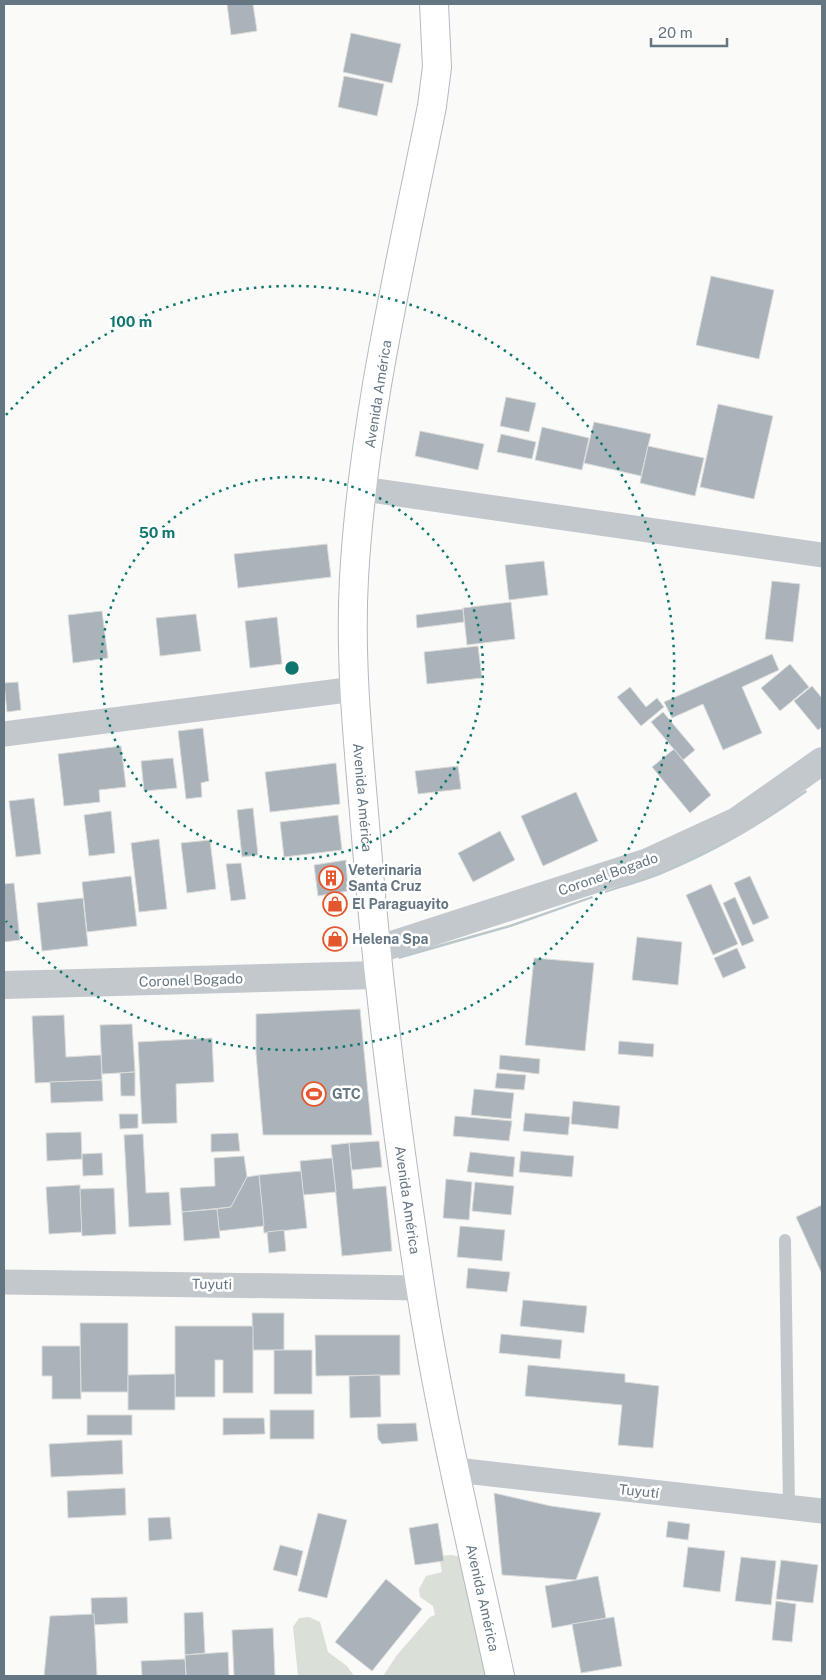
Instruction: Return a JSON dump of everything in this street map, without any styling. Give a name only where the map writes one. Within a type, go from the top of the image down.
[{"type":"main road","name":"Avenida América","points":[[434,4],[437,67],[432,106],[378,378],[363,489],[354,581],[355,689],[377,963],[420,1288],[500,1676]]},
{"type":"street","points":[[363,489],[822,555]]},
{"type":"street","points":[[4,734],[355,689]]},
{"type":"street","name":"Coronel Bogado","points":[[4,985],[377,963],[657,858],[737,821],[822,761]]},
{"type":"street","name":"Tuyuti","points":[[4,1282],[420,1288]]},
{"type":"street","name":"Tuyutí","points":[[456,1470],[822,1511]]},
{"type":"lane","points":[[785,1240],[789,1507]]},
{"type":"shaded area","points":[[806,790],[807,792],[774,815],[704,855],[644,881],[605,893],[605,891],[664,870],[708,849]]},
{"type":"shaded area","points":[[592,896],[593,898],[511,927],[399,959],[398,956],[509,925]]},
{"type":"shaded area","points":[[451,1555],[462,1557],[500,1676],[383,1676],[397,1655],[430,1617],[435,1615],[433,1606],[420,1597],[419,1589],[426,1576],[442,1572],[439,1556]]},
{"type":"shaded area","points":[[309,1617],[320,1622],[328,1652],[347,1666],[354,1676],[298,1676],[293,1627],[299,1618]]},
{"type":"building","points":[[227,4],[253,4],[257,31],[231,35]]},
{"type":"building","points":[[351,33],[401,44],[392,83],[343,72]]},
{"type":"building","points":[[344,76],[384,84],[377,116],[338,107]]},
{"type":"building","points":[[711,276],[774,290],[759,359],[696,345]]},
{"type":"building","points":[[506,397],[536,403],[529,432],[500,426]]},
{"type":"building","points":[[718,404],[773,416],[754,499],[700,487]]},
{"type":"building","points":[[594,422],[651,434],[641,476],[584,463]]},
{"type":"building","points":[[542,427],[589,438],[582,470],[535,460]]},
{"type":"building","points":[[420,431],[484,444],[478,470],[415,456]]},
{"type":"building","points":[[501,434],[536,442],[532,459],[497,452]]},
{"type":"building","points":[[648,446],[704,458],[695,496],[640,483]]},
{"type":"building","points":[[327,544],[331,577],[238,588],[234,554]]},
{"type":"building","points":[[544,561],[548,595],[509,600],[505,565]]},
{"type":"building","points":[[772,581],[800,584],[793,642],[765,639]]},
{"type":"building","points":[[511,602],[515,639],[467,645],[463,608]]},
{"type":"building","points":[[463,609],[464,622],[417,628],[416,615]]},
{"type":"building","points":[[102,611],[108,658],[73,663],[68,615]]},
{"type":"building","points":[[196,614],[201,651],[160,656],[156,618]]},
{"type":"building","points":[[277,617],[282,664],[250,668],[245,621]]},
{"type":"building","points":[[478,646],[482,678],[427,684],[424,652]]},
{"type":"building","points":[[772,654],[779,670],[742,687],[762,733],[723,750],[703,704],[672,718],[664,702]]},
{"type":"building","points":[[790,664],[809,687],[780,711],[761,688]]},
{"type":"building","points":[[18,682],[21,710],[7,712],[4,683]]},
{"type":"building","points":[[812,686],[822,698],[822,727],[818,730],[794,701]]},
{"type":"building","points":[[630,687],[646,707],[657,698],[664,707],[641,726],[617,697]]},
{"type":"building","points":[[663,712],[695,750],[683,760],[651,722]]},
{"type":"building","points":[[203,728],[209,781],[201,783],[202,797],[186,799],[178,731]]},
{"type":"building","points":[[121,746],[126,787],[99,790],[100,802],[64,806],[58,754]]},
{"type":"building","points":[[674,749],[711,795],[690,813],[652,767]]},
{"type":"building","points":[[173,758],[177,788],[144,791],[141,761]]},
{"type":"building","points":[[336,763],[340,804],[270,812],[265,772]]},
{"type":"building","points":[[458,766],[461,789],[418,794],[415,771]]},
{"type":"building","points":[[576,792],[598,841],[543,866],[521,816]]},
{"type":"building","points":[[34,798],[41,854],[16,857],[9,801]]},
{"type":"building","points":[[253,808],[258,855],[242,857],[237,810]]},
{"type":"building","points":[[111,811],[115,853],[89,856],[84,815]]},
{"type":"building","points":[[338,815],[342,850],[284,857],[280,822]]},
{"type":"building","points":[[500,831],[515,860],[473,882],[458,853]]},
{"type":"building","points":[[159,839],[167,909],[139,912],[131,843]]},
{"type":"building","points":[[210,840],[216,889],[187,893],[181,843]]},
{"type":"building","name":"Veterinaria Santa Cruz","points":[[346,860],[348,891],[318,896],[314,865]]},
{"type":"building","points":[[241,863],[246,899],[231,901],[226,864]]},
{"type":"building","points":[[131,876],[137,926],[87,932],[82,882]]},
{"type":"building","points":[[750,876],[769,918],[753,925],[734,883]]},
{"type":"building","points":[[14,883],[20,940],[4,942],[4,884]]},
{"type":"building","points":[[711,884],[738,944],[713,955],[686,895]]},
{"type":"building","points":[[735,897],[754,941],[742,946],[723,903]]},
{"type":"building","points":[[83,898],[88,946],[42,951],[37,903]]},
{"type":"building","points":[[637,937],[682,942],[678,985],[632,980]]},
{"type":"building","points":[[737,948],[746,968],[723,978],[714,958]]},
{"type":"building","points":[[534,958],[594,963],[585,1051],[525,1045]]},
{"type":"building","name":"GTC","points":[[360,1009],[372,1135],[263,1135],[256,1053],[256,1014]]},
{"type":"building","points":[[64,1015],[66,1057],[101,1055],[102,1080],[35,1083],[32,1016]]},
{"type":"building","points":[[132,1024],[135,1072],[102,1074],[100,1025]]},
{"type":"building","points":[[212,1038],[214,1082],[176,1084],[177,1123],[142,1124],[138,1042]]},
{"type":"building","points":[[619,1041],[654,1044],[653,1057],[618,1054]]},
{"type":"building","points":[[500,1055],[540,1059],[539,1074],[499,1069]]},
{"type":"building","points":[[135,1072],[135,1096],[121,1096],[120,1073]]},
{"type":"building","points":[[497,1073],[526,1075],[524,1090],[495,1088]]},
{"type":"building","points":[[102,1080],[103,1101],[51,1103],[50,1082]]},
{"type":"building","points":[[474,1089],[514,1093],[511,1119],[471,1115]]},
{"type":"building","points":[[573,1101],[620,1106],[618,1129],[571,1124]]},
{"type":"building","points":[[525,1113],[570,1117],[568,1135],[523,1131]]},
{"type":"building","points":[[119,1114],[138,1114],[138,1128],[120,1129]]},
{"type":"building","points":[[455,1116],[512,1121],[509,1141],[453,1136]]},
{"type":"building","points":[[81,1132],[82,1159],[47,1161],[46,1133]]},
{"type":"building","points":[[238,1133],[240,1151],[211,1152],[211,1134]]},
{"type":"building","points":[[143,1134],[146,1193],[169,1192],[171,1225],[129,1227],[124,1135]]},
{"type":"building","points":[[379,1141],[382,1167],[352,1170],[349,1143]]},
{"type":"building","points":[[349,1143],[353,1189],[386,1186],[392,1251],[342,1256],[331,1145]]},
{"type":"building","points":[[521,1151],[574,1156],[572,1177],[519,1172]]},
{"type":"building","points":[[470,1152],[515,1157],[513,1177],[467,1172]]},
{"type":"building","points":[[102,1153],[103,1175],[83,1176],[82,1154]]},
{"type":"building","points":[[244,1156],[247,1177],[231,1207],[182,1212],[180,1188],[215,1186],[214,1158]]},
{"type":"building","points":[[332,1158],[336,1192],[303,1195],[300,1161]]},
{"type":"building","points":[[301,1171],[307,1228],[264,1233],[259,1175]]},
{"type":"building","points":[[259,1175],[264,1226],[219,1231],[217,1209],[231,1207],[247,1177]]},
{"type":"building","points":[[446,1179],[472,1182],[469,1220],[443,1218]]},
{"type":"building","points":[[475,1182],[514,1186],[511,1215],[472,1211]]},
{"type":"building","points":[[80,1185],[82,1232],[49,1234],[46,1187]]},
{"type":"building","points":[[114,1188],[116,1234],[82,1236],[80,1189]]},
{"type":"building","points":[[822,1205],[822,1274],[796,1217]]},
{"type":"building","points":[[217,1209],[220,1238],[184,1241],[182,1212]]},
{"type":"building","points":[[460,1226],[505,1230],[502,1261],[457,1257]]},
{"type":"building","points":[[284,1230],[286,1251],[269,1253],[267,1232]]},
{"type":"building","points":[[468,1268],[510,1272],[507,1292],[466,1288]]},
{"type":"building","points":[[523,1300],[587,1306],[584,1333],[520,1326]]},
{"type":"building","points":[[252,1313],[284,1313],[284,1350],[253,1350]]},
{"type":"building","points":[[80,1323],[128,1323],[128,1392],[81,1392]]},
{"type":"building","points":[[175,1326],[253,1326],[253,1393],[223,1393],[223,1360],[215,1360],[215,1397],[175,1397]]},
{"type":"building","points":[[501,1334],[562,1340],[560,1359],[499,1353]]},
{"type":"building","points":[[315,1335],[400,1335],[400,1375],[316,1376]]},
{"type":"building","points":[[42,1346],[80,1346],[81,1399],[52,1399],[52,1376],[42,1376]]},
{"type":"building","points":[[274,1350],[312,1350],[312,1394],[274,1394]]},
{"type":"building","points":[[528,1365],[625,1374],[625,1382],[659,1386],[653,1448],[618,1445],[622,1405],[525,1396]]},
{"type":"building","points":[[175,1374],[175,1410],[128,1410],[128,1375]]},
{"type":"building","points":[[380,1375],[381,1417],[350,1418],[349,1376]]},
{"type":"building","points":[[270,1410],[314,1410],[314,1439],[270,1439]]},
{"type":"building","points":[[87,1415],[132,1415],[132,1435],[87,1435]]},
{"type":"building","points":[[223,1418],[264,1418],[265,1434],[223,1435]]},
{"type":"building","points":[[416,1423],[418,1441],[382,1444],[378,1439],[377,1424]]},
{"type":"building","points":[[122,1440],[123,1474],[51,1477],[49,1444]]},
{"type":"building","points":[[125,1488],[126,1515],[68,1518],[67,1491]]},
{"type":"building","points":[[494,1493],[551,1506],[601,1513],[576,1580],[502,1575]]},
{"type":"building","points":[[318,1513],[347,1520],[327,1598],[298,1591]]},
{"type":"building","points":[[170,1517],[172,1539],[149,1541],[148,1518]]},
{"type":"building","points":[[668,1521],[690,1524],[688,1540],[666,1537]]},
{"type":"building","points":[[438,1523],[444,1561],[415,1565],[409,1528]]},
{"type":"building","points":[[280,1545],[303,1551],[297,1576],[273,1570]]},
{"type":"building","points":[[688,1547],[725,1551],[720,1592],[683,1587]]},
{"type":"building","points":[[741,1557],[776,1561],[771,1605],[735,1601]]},
{"type":"building","points":[[781,1560],[818,1565],[813,1603],[776,1599]]},
{"type":"building","points":[[598,1576],[606,1618],[552,1628],[545,1586]]},
{"type":"building","points":[[386,1579],[422,1609],[372,1671],[335,1642]]},
{"type":"building","points":[[127,1597],[128,1623],[92,1625],[91,1598]]},
{"type":"building","points":[[776,1601],[796,1604],[792,1642],[772,1640]]},
{"type":"building","points":[[203,1612],[205,1653],[185,1655],[184,1613]]},
{"type":"building","points":[[94,1614],[97,1676],[44,1676],[50,1616]]},
{"type":"building","points":[[614,1617],[622,1666],[581,1673],[572,1624]]},
{"type":"building","points":[[273,1628],[275,1676],[234,1676],[232,1630]]},
{"type":"building","points":[[228,1652],[229,1676],[186,1676],[185,1655]]},
{"type":"building","points":[[185,1659],[186,1676],[142,1676],[141,1661]]},
{"type":"place","name":"Veterinaria Santa Cruz","points":[[331,878]]},
{"type":"place","name":"El Paraguayito","points":[[335,904]]},
{"type":"place","name":"Helena Spa","points":[[335,939]]},
{"type":"place","name":"GTC","points":[[314,1094]]}]
